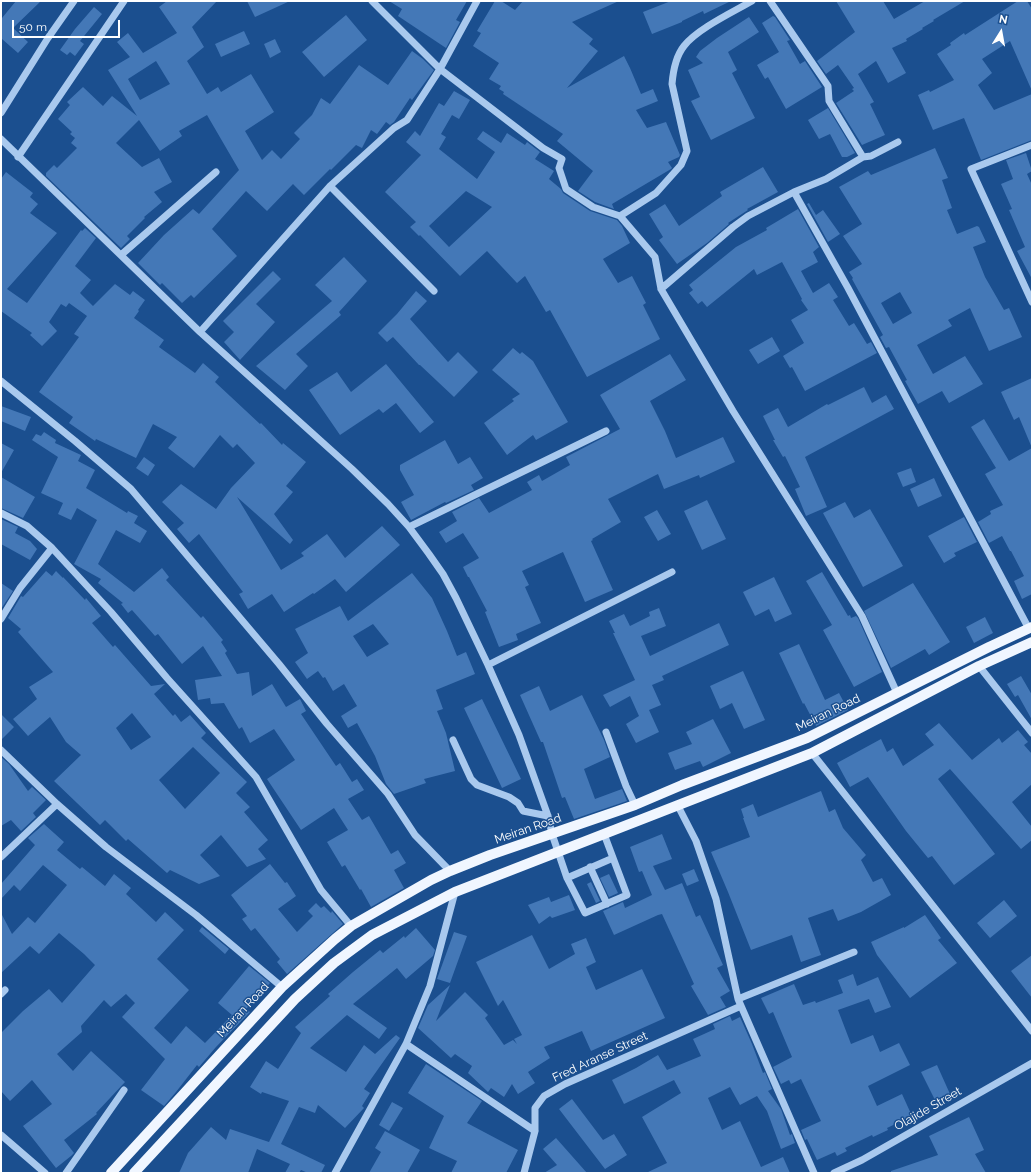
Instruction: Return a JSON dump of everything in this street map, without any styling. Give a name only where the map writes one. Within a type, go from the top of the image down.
[{"type":"main road","name":"Meiran Road","points":[[111,1173],[282,987],[351,926],[450,871],[490,855],[635,805],[682,785],[807,738],[1030,628]]},
{"type":"main road","points":[[134,1173],[295,1000],[334,963],[372,935],[455,892],[812,753],[979,666],[1032,642]]},
{"type":"street","points":[[1,113],[48,38],[74,1]]},
{"type":"street","points":[[18,157],[124,1]]},
{"type":"street","points":[[372,1],[440,69],[543,148],[562,159],[559,168],[566,189],[593,207],[620,216],[655,257],[661,289],[733,411],[862,616],[897,693]]},
{"type":"street","points":[[200,332],[330,186],[394,128],[407,120],[440,69],[477,1]]},
{"type":"street","points":[[620,216],[656,193],[682,165],[687,151],[672,84],[673,74],[683,47],[694,36],[752,1]]},
{"type":"street","points":[[770,1],[828,86],[829,100],[863,157]]},
{"type":"street","points":[[1,140],[200,332],[352,469],[409,527],[443,574],[488,665],[519,735],[548,816],[552,834],[567,878],[584,913],[627,895],[604,834]]},
{"type":"street","points":[[661,289],[733,227],[748,216],[794,192],[826,179],[863,157],[871,156],[898,142]]},
{"type":"street","points":[[1032,145],[971,169],[1032,302]]},
{"type":"street","points":[[121,255],[216,172]]},
{"type":"street","points":[[330,186],[434,291]]},
{"type":"street","points":[[794,192],[848,288],[1030,628]]},
{"type":"street","points":[[1,381],[131,489],[388,794],[415,835],[450,871]]},
{"type":"street","points":[[409,527],[606,431]]},
{"type":"street","points":[[1,513],[27,526],[52,548],[111,612],[167,678],[256,777],[321,890],[351,926]]},
{"type":"street","points":[[1,619],[20,588],[52,548]]},
{"type":"street","points":[[488,665],[672,572]]},
{"type":"street","points":[[979,666],[1032,733]]},
{"type":"street","points":[[606,732],[626,786],[635,805]]},
{"type":"street","points":[[452,740],[471,779],[476,785],[509,797],[518,803],[523,811],[548,816]]},
{"type":"street","points":[[1,750],[57,804],[106,847],[196,915],[282,987]]},
{"type":"street","points":[[812,753],[1032,1031]]},
{"type":"street","points":[[1,857],[57,804]]},
{"type":"street","points":[[678,806],[696,840],[716,899],[738,999],[814,1173]]},
{"type":"street","points":[[567,878],[613,858]]},
{"type":"street","points":[[590,867],[606,904]]},
{"type":"street","points":[[334,1173],[406,1044],[430,986],[455,892]]},
{"type":"street","points":[[738,999],[854,952]]},
{"type":"street","name":"Fred Aranse Street","points":[[524,1173],[535,1131],[535,1108],[544,1096],[564,1084],[741,1006]]},
{"type":"street","points":[[406,1044],[535,1131]]},
{"type":"street","name":"Olajide Street","points":[[834,1173],[862,1160],[1032,1063]]},
{"type":"street","points":[[66,1173],[124,1090]]},
{"type":"street","points":[[1,1135],[45,1173]]},
{"type":"building","points":[[16,1],[41,1],[13,28],[28,42],[18,53],[2,39],[1,40],[1,17],[2,18]]},
{"type":"building","points":[[167,1],[217,1],[192,27],[204,47],[187,61],[207,94],[218,87],[221,92],[251,74],[274,112],[245,131],[262,160],[272,150],[281,159],[300,139],[294,133],[312,115],[321,98],[330,104],[359,65],[388,85],[412,51],[434,70],[412,100],[410,98],[394,122],[390,125],[386,122],[377,134],[371,130],[362,148],[356,145],[304,195],[293,184],[267,211],[246,191],[212,229],[237,256],[194,298],[191,295],[182,303],[162,283],[160,285],[138,263],[164,235],[193,209],[199,214],[239,170],[207,115],[179,131],[182,136],[160,151],[139,120],[116,143],[142,167],[159,158],[172,182],[154,192],[162,202],[144,217],[145,218],[127,236],[130,239],[121,248],[46,176],[46,173],[54,165],[57,168],[77,148],[71,143],[75,138],[70,134],[72,132],[58,119],[70,105],[67,102],[83,87],[103,106],[112,96],[137,116],[108,70],[130,57],[117,42],[128,33],[143,53],[177,33],[159,7]],"holes":[[[156,61],[170,84],[140,100],[128,79]]]},
{"type":"building","points":[[247,1],[290,1],[255,17]]},
{"type":"building","points":[[389,1],[467,1],[456,20],[460,22],[446,48],[398,16],[402,9]]},
{"type":"building","points":[[495,1],[501,1],[515,10],[523,1],[619,1],[572,22],[593,39],[589,44],[598,51],[567,88],[624,56],[641,94],[653,89],[658,101],[636,110],[647,128],[666,122],[680,155],[679,157],[668,162],[672,168],[612,204],[614,209],[595,202],[578,191],[593,171],[557,141],[563,134],[503,94],[504,92],[499,89],[501,86],[489,79],[499,63],[473,46],[481,33],[477,31]]},
{"type":"building","points":[[671,1],[731,1],[704,14],[703,11],[682,22],[652,34],[643,12]]},
{"type":"building","points":[[836,1],[883,1],[894,19],[925,1],[965,1],[933,20],[934,21],[922,28],[923,29],[906,39],[907,41],[892,48],[906,73],[888,83],[876,61],[858,74],[874,102],[870,104],[885,135],[862,145],[836,103],[854,91],[852,89],[854,88],[838,65],[826,74],[817,61],[855,32]]},
{"type":"building","points":[[1018,1],[1027,1],[1032,9],[1032,91],[1010,41],[982,59],[992,73],[978,85],[994,110],[1032,94],[1032,140],[981,160],[964,118],[933,130],[918,95],[929,90],[930,92],[954,80],[937,54],[951,45],[950,43],[964,33],[965,35]]},
{"type":"building","points":[[94,7],[102,14],[80,41],[84,44],[75,56],[70,52],[67,55],[60,50],[75,29]]},
{"type":"building","points":[[346,15],[367,40],[324,77],[302,52]]},
{"type":"building","points":[[773,16],[790,40],[787,41],[800,64],[805,61],[822,87],[786,109],[768,77],[765,79],[757,65],[779,52],[762,23]]},
{"type":"building","points":[[749,17],[759,32],[728,52],[737,70],[732,73],[755,118],[711,140],[691,101],[700,97],[688,70],[703,63],[696,57],[700,51]]},
{"type":"building","points":[[244,31],[250,44],[221,57],[215,44]]},
{"type":"building","points":[[275,39],[281,52],[270,58],[264,44]]},
{"type":"building","points":[[454,91],[470,100],[459,119],[452,115],[441,134],[446,137],[439,149],[477,179],[495,152],[477,139],[483,131],[501,143],[507,133],[525,145],[527,142],[540,152],[535,159],[554,171],[549,179],[561,189],[563,193],[590,211],[617,220],[622,226],[630,243],[603,259],[618,283],[632,276],[646,303],[643,305],[660,339],[587,377],[550,310],[546,312],[525,276],[517,283],[487,251],[460,276],[420,235],[419,236],[410,227],[416,222],[385,192],[421,155],[406,142],[415,131],[420,136],[439,103],[444,106]],"holes":[[[466,191],[492,207],[449,247],[429,226]]]},
{"type":"building","points":[[828,108],[855,153],[847,157],[842,157],[830,134],[819,139],[808,120]]},
{"type":"building","points":[[935,148],[948,178],[942,180],[952,208],[947,210],[957,234],[977,226],[979,227],[986,242],[973,247],[985,277],[1004,310],[1009,308],[1022,337],[989,351],[970,308],[948,320],[952,326],[917,345],[933,374],[965,356],[983,384],[949,403],[942,391],[918,404],[889,347],[886,348],[880,337],[883,335],[849,272],[862,264],[843,236],[862,224],[839,187],[868,171],[871,175]],"holes":[[[900,292],[912,313],[893,324],[881,303]]]},
{"type":"building","points":[[1026,153],[1032,171],[1027,174],[1032,185],[1032,279],[1017,251],[1025,247],[1009,210],[1012,209],[1001,184],[1013,179],[1006,160]]},
{"type":"building","points":[[763,167],[778,192],[747,209],[748,210],[728,223],[729,224],[707,243],[677,264],[659,240],[663,237],[649,214],[665,204],[679,226],[722,196],[720,192]]},
{"type":"building","points":[[6,172],[33,193],[30,197],[38,204],[30,213],[57,233],[7,289],[27,303],[81,230],[82,231],[85,228],[96,238],[75,266],[91,280],[80,293],[93,306],[115,284],[130,295],[133,291],[145,300],[134,318],[164,340],[159,347],[195,373],[203,363],[219,377],[215,382],[260,424],[261,423],[282,445],[283,443],[306,462],[286,486],[293,492],[274,514],[293,540],[290,544],[237,497],[281,570],[304,556],[301,553],[327,534],[345,558],[382,526],[400,545],[346,592],[335,579],[284,612],[272,594],[248,609],[239,594],[243,592],[199,534],[189,543],[177,529],[184,523],[162,502],[181,484],[216,509],[231,488],[255,463],[237,444],[233,448],[220,435],[194,468],[168,448],[177,437],[153,424],[136,458],[96,439],[95,441],[69,423],[73,417],[39,392],[79,337],[74,334],[87,316],[69,303],[66,307],[61,304],[49,322],[57,331],[42,346],[30,335],[32,333],[1,311],[1,179]]},
{"type":"building","points":[[809,203],[816,215],[823,210],[840,234],[828,242],[807,204]]},
{"type":"building","points":[[798,209],[819,247],[813,252],[818,262],[801,271],[813,293],[829,283],[838,297],[833,300],[849,326],[854,323],[867,344],[871,342],[877,353],[805,391],[792,367],[790,368],[783,356],[804,343],[791,320],[808,310],[801,300],[802,299],[782,262],[757,275],[754,269],[707,307],[702,301],[698,304],[689,293],[693,290],[689,285],[736,247],[767,230],[766,228]]},
{"type":"building","points":[[344,257],[367,281],[339,312],[341,315],[296,354],[308,366],[285,390],[256,366],[332,301],[315,285]]},
{"type":"building","points":[[273,271],[281,279],[256,304],[275,322],[240,360],[224,342],[234,332],[223,321]]},
{"type":"building","points":[[416,291],[427,301],[410,319],[448,362],[458,352],[478,372],[454,397],[419,365],[393,337],[387,342],[378,333],[397,314]]},
{"type":"building","points":[[772,337],[780,351],[758,364],[749,350]]},
{"type":"building","points":[[513,348],[520,354],[522,352],[533,361],[568,422],[536,440],[533,435],[507,455],[484,423],[514,401],[512,399],[520,394],[492,370]]},
{"type":"building","points":[[670,354],[686,380],[650,401],[676,458],[723,437],[735,462],[700,478],[699,475],[664,489],[658,474],[608,499],[621,522],[591,541],[613,590],[585,602],[563,552],[522,571],[529,585],[525,587],[541,623],[516,634],[518,640],[499,647],[485,612],[487,611],[463,567],[479,558],[463,533],[446,543],[439,532],[457,521],[452,512],[479,498],[489,513],[532,490],[527,482],[539,475],[542,481],[570,465],[566,457],[620,429],[600,395]]},
{"type":"building","points":[[386,364],[434,422],[420,433],[396,403],[383,413],[379,409],[340,435],[309,390],[337,372],[351,392]]},
{"type":"building","points":[[1032,378],[1032,448],[1019,417],[1014,420],[1001,392]]},
{"type":"building","points":[[864,387],[872,403],[886,395],[894,409],[805,457],[827,507],[806,516],[795,489],[800,487],[785,456],[783,457],[773,440],[775,440],[763,416],[778,408],[788,427],[827,404],[828,405]]},
{"type":"building","points":[[1,406],[31,417],[25,431],[1,421]]},
{"type":"building","points":[[984,419],[1009,461],[1032,448],[1032,594],[1022,599],[1014,581],[1024,576],[1011,551],[1002,536],[989,543],[978,522],[991,514],[990,511],[1003,505],[985,474],[996,468],[971,427]]},
{"type":"building","points":[[44,432],[56,440],[55,443],[81,455],[78,461],[95,470],[86,488],[127,513],[128,511],[138,516],[134,523],[147,531],[140,543],[116,530],[98,564],[134,592],[162,568],[169,577],[166,580],[201,618],[203,616],[223,640],[221,642],[227,651],[225,653],[237,674],[249,672],[252,696],[272,684],[286,707],[300,699],[306,711],[301,714],[336,766],[340,763],[352,782],[357,779],[364,790],[348,799],[362,820],[369,816],[391,854],[398,850],[406,863],[394,870],[404,888],[371,907],[345,865],[342,867],[327,842],[348,830],[334,808],[301,830],[267,779],[295,760],[274,729],[250,743],[242,727],[239,729],[224,703],[211,704],[210,698],[198,700],[195,680],[222,676],[203,646],[182,664],[158,634],[155,636],[132,610],[128,613],[121,604],[123,603],[98,583],[101,579],[74,564],[97,520],[77,508],[71,520],[58,514],[63,503],[41,493],[58,457],[32,440],[36,434],[41,436]]},
{"type":"building","points":[[445,440],[458,464],[470,457],[483,478],[471,485],[474,490],[446,503],[445,502],[411,520],[401,502],[414,495],[400,470],[400,465]]},
{"type":"building","points":[[1,443],[14,450],[1,473]]},
{"type":"building","points":[[144,457],[155,465],[148,476],[136,468]]},
{"type":"building","points":[[911,468],[916,482],[903,487],[897,473]]},
{"type":"building","points":[[1,477],[35,497],[23,518],[1,508]]},
{"type":"building","points":[[934,478],[942,496],[918,507],[910,489]]},
{"type":"building","points":[[707,500],[726,539],[702,550],[684,511]]},
{"type":"building","points":[[845,502],[854,518],[870,509],[903,566],[863,587],[823,513]]},
{"type":"building","points":[[657,510],[671,534],[658,541],[644,517]]},
{"type":"building","points":[[964,517],[977,542],[954,553],[956,556],[944,563],[928,536]]},
{"type":"building","points":[[1,519],[18,527],[15,533],[30,541],[37,549],[30,560],[1,544]]},
{"type":"building","points":[[46,571],[52,576],[56,571],[85,600],[86,598],[101,616],[92,623],[113,647],[115,645],[151,686],[165,684],[154,694],[173,716],[175,714],[181,722],[190,715],[206,733],[201,738],[247,782],[236,793],[250,807],[244,812],[268,840],[258,849],[266,859],[247,867],[221,835],[200,855],[220,876],[199,884],[170,870],[167,873],[128,839],[126,841],[105,820],[100,825],[54,781],[81,755],[66,742],[50,717],[28,736],[13,719],[37,699],[29,687],[53,672],[18,632],[21,629],[8,618],[21,596],[23,597]],"holes":[[[132,713],[151,737],[131,750],[116,728]],[[193,747],[220,773],[185,809],[159,780]]]},
{"type":"building","points":[[822,572],[848,616],[850,615],[851,618],[856,616],[858,618],[882,672],[854,687],[823,630],[832,625],[806,581]]},
{"type":"building","points":[[412,573],[432,598],[457,656],[466,652],[475,674],[436,690],[443,709],[437,711],[446,733],[455,771],[424,779],[426,783],[394,794],[386,784],[375,756],[357,723],[348,728],[341,716],[357,706],[344,684],[333,691],[325,677],[323,678],[318,671],[307,679],[295,662],[308,653],[295,629],[340,606],[348,621]],"holes":[[[373,624],[389,644],[367,657],[353,636]]]},
{"type":"building","points":[[774,577],[792,614],[775,622],[769,609],[755,616],[743,592]]},
{"type":"building","points":[[1,583],[13,591],[1,609]]},
{"type":"building","points":[[913,583],[950,642],[929,655],[925,649],[891,668],[864,611]]},
{"type":"building","points":[[659,608],[666,626],[641,636],[650,656],[719,623],[729,645],[662,676],[664,680],[652,685],[661,705],[649,710],[659,732],[636,743],[626,724],[639,716],[630,696],[610,707],[603,695],[635,680],[609,621],[624,614],[630,626],[650,616],[649,612]]},
{"type":"building","points":[[985,617],[993,633],[974,643],[966,627]]},
{"type":"building","points":[[799,644],[825,700],[839,693],[848,710],[816,726],[804,703],[803,704],[779,653]]},
{"type":"building","points":[[743,671],[765,720],[744,729],[732,703],[720,709],[710,686]]},
{"type":"building","points":[[1021,676],[1032,695],[1032,720],[1018,695],[1015,697],[1007,684]]},
{"type":"building","points":[[539,686],[550,711],[582,695],[604,740],[610,757],[584,769],[595,799],[622,789],[627,801],[574,819],[565,797],[562,798],[543,742],[541,742],[520,695]]},
{"type":"building","points":[[482,699],[521,779],[502,788],[464,708]]},
{"type":"building","points":[[1,714],[14,727],[1,740]]},
{"type":"building","points":[[713,719],[731,753],[703,767],[700,761],[675,770],[668,753],[692,744],[686,732]]},
{"type":"building","points":[[939,723],[972,760],[999,738],[1002,743],[1018,730],[1028,742],[1024,745],[1032,754],[1032,784],[1012,802],[1032,827],[1032,840],[1021,849],[950,769],[938,779],[995,854],[954,885],[932,856],[928,858],[906,831],[868,777],[850,787],[837,763],[881,739],[887,752],[893,748],[903,766],[934,745],[925,734]]},
{"type":"building","points":[[1,757],[9,764],[28,791],[32,787],[46,800],[33,813],[36,817],[21,831],[11,820],[1,826]]},
{"type":"building","points":[[821,791],[829,812],[835,809],[843,828],[866,855],[861,860],[873,882],[882,878],[891,895],[861,912],[838,921],[833,909],[808,918],[821,955],[801,962],[792,935],[751,950],[711,852],[750,837],[741,809],[753,804],[758,817]]},
{"type":"building","points":[[44,824],[64,842],[57,850],[80,869],[82,867],[105,886],[114,874],[131,888],[126,894],[156,922],[165,912],[184,930],[157,959],[189,990],[154,1028],[171,1044],[186,1026],[205,1043],[232,1015],[218,1003],[249,966],[270,983],[246,1009],[250,1012],[199,1067],[197,1065],[164,1106],[141,1090],[165,1059],[122,1017],[135,1003],[126,994],[111,1007],[104,1000],[81,1026],[82,1032],[57,1054],[73,1071],[91,1051],[125,1082],[96,1113],[97,1114],[64,1140],[74,1153],[56,1168],[23,1126],[52,1104],[32,1080],[10,1101],[1,1091],[1,1033],[23,1011],[49,989],[62,1003],[95,965],[59,933],[39,954],[30,946],[1,973],[1,913],[12,934],[28,917],[35,923],[67,885],[43,865],[20,891],[14,885],[1,899],[1,884],[35,845],[28,838]]},
{"type":"building","points":[[662,834],[672,859],[653,866],[665,890],[682,883],[696,917],[700,915],[723,965],[717,968],[730,991],[720,997],[726,1007],[708,1015],[691,986],[694,984],[662,914],[614,935],[603,911],[623,902],[625,908],[652,895],[642,871],[639,872],[630,847]]},
{"type":"building","points":[[270,864],[285,883],[287,882],[296,896],[278,909],[297,932],[313,916],[308,911],[316,903],[321,908],[324,906],[331,913],[332,911],[343,924],[287,974],[277,962],[280,959],[255,928],[251,931],[242,919],[247,916],[231,895]]},
{"type":"building","points":[[694,869],[699,881],[687,886],[682,874]]},
{"type":"building","points":[[609,874],[618,893],[609,897],[600,878]]},
{"type":"building","points":[[591,882],[600,901],[596,903],[587,884]]},
{"type":"building","points":[[569,895],[575,910],[552,918],[550,916],[539,924],[528,905],[549,897],[551,902]]},
{"type":"building","points":[[1004,900],[1017,916],[990,938],[977,923]]},
{"type":"building","points":[[925,915],[941,938],[938,940],[957,963],[910,998],[877,955],[871,942],[904,928]]},
{"type":"building","points":[[202,927],[229,949],[225,954],[199,931]]},
{"type":"building","points":[[416,928],[435,950],[433,956],[406,979],[397,968],[353,1004],[387,1028],[379,1039],[347,1015],[310,1048],[346,1072],[364,1045],[375,1054],[396,1035],[400,1038],[364,1089],[370,1093],[362,1106],[364,1108],[345,1128],[318,1105],[315,1113],[299,1107],[281,1144],[325,1165],[321,1173],[308,1173],[301,1170],[299,1173],[285,1173],[290,1164],[257,1149],[248,1173],[179,1173],[188,1153],[211,1127],[226,1140],[230,1129],[269,1142],[289,1101],[262,1092],[261,1094],[250,1087],[266,1061],[278,1069],[301,1033],[295,1027],[330,996],[328,994],[353,972],[380,950],[383,953],[404,936],[405,938]]},
{"type":"building","points":[[454,932],[467,936],[450,983],[437,979]]},
{"type":"building","points":[[532,935],[549,969],[575,954],[571,944],[586,938],[596,962],[586,967],[596,990],[642,969],[665,1018],[591,1051],[582,1031],[544,1047],[550,1058],[528,1072],[535,1083],[518,1094],[512,1084],[504,1097],[491,1088],[488,1092],[468,1073],[472,1066],[455,1054],[451,1058],[418,1028],[428,1005],[450,985],[436,1021],[465,992],[488,1015],[485,1018],[504,1045],[513,1040],[517,1044],[514,1039],[522,1035],[503,1000],[498,1006],[476,962]]},
{"type":"building","points":[[1032,955],[1032,998],[1011,971]]},
{"type":"building","points":[[853,974],[857,986],[878,977],[891,1007],[875,1013],[869,999],[838,1010],[851,1044],[873,1035],[880,1052],[899,1043],[910,1065],[868,1086],[877,1106],[902,1094],[912,1116],[887,1128],[888,1130],[873,1137],[872,1135],[845,1148],[847,1151],[837,1156],[835,1152],[817,1160],[801,1130],[821,1121],[801,1079],[791,1084],[789,1080],[781,1084],[773,1067],[792,1057],[773,1012],[769,1014],[761,998],[794,984],[803,1005],[815,1001],[816,1003],[843,993],[838,980]]},
{"type":"building","points":[[730,1016],[732,1021],[740,1017],[763,1073],[765,1072],[772,1089],[768,1091],[781,1109],[790,1135],[792,1134],[795,1143],[781,1149],[767,1111],[757,1096],[740,1105],[730,1087],[708,1098],[722,1130],[740,1121],[761,1167],[783,1157],[790,1173],[646,1173],[667,1163],[642,1117],[681,1093],[674,1080],[624,1104],[612,1080],[658,1055],[667,1070],[701,1056],[693,1039],[715,1029],[713,1024]]},
{"type":"building","points":[[426,1064],[482,1101],[467,1123],[518,1150],[506,1173],[451,1173],[457,1161],[429,1148],[444,1116],[408,1093]]},
{"type":"building","points":[[937,1065],[950,1094],[935,1100],[921,1072]]},
{"type":"building","points":[[572,1099],[603,1140],[614,1134],[627,1155],[605,1169],[559,1109]]},
{"type":"building","points":[[392,1102],[403,1108],[389,1131],[379,1125]]},
{"type":"building","points":[[969,1117],[984,1150],[975,1154],[986,1173],[891,1173],[891,1171],[938,1155],[929,1136]]},
{"type":"building","points":[[385,1131],[420,1150],[407,1173],[369,1173],[381,1152],[375,1148]]},
{"type":"building","points":[[556,1138],[587,1173],[544,1173],[557,1165],[543,1149]]}]
